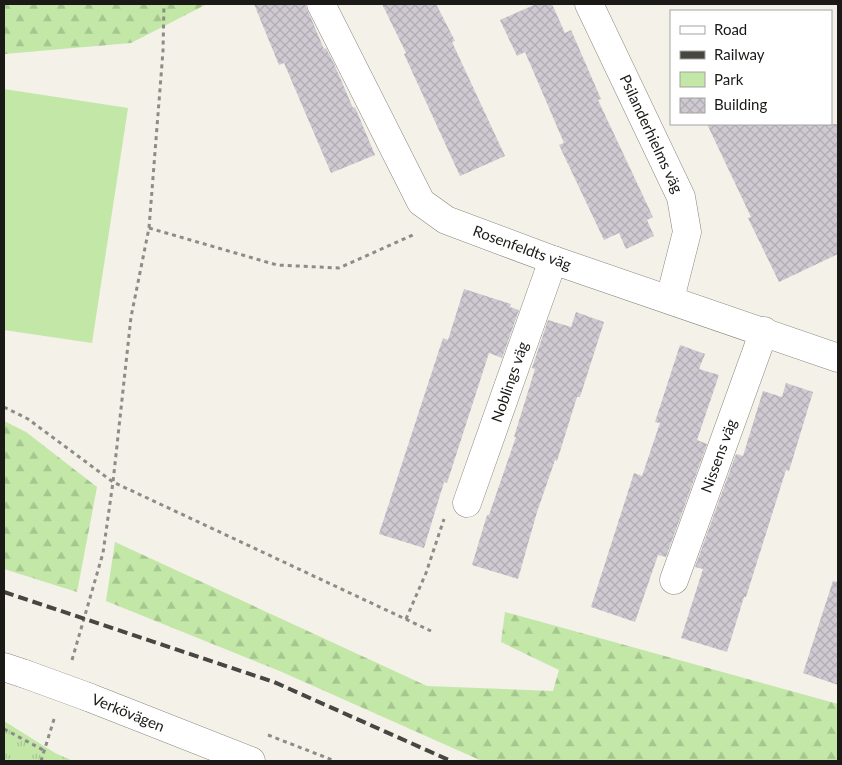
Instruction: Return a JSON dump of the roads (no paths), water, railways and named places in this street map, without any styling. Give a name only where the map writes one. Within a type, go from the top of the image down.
[{"type":"street","name":"Rosenfeldts väg","points":[[321,4],[421,202],[446,220],[553,260],[838,358]]},
{"type":"street","name":"Psilanderhielms väg","points":[[589,4],[681,197],[687,232],[670,299]]},
{"type":"street","name":"Noblings väg","points":[[467,503],[553,260]]},
{"type":"street","name":"Nissens väg","points":[[674,580],[764,331]]},
{"type":"street","name":"Verkövägen","points":[[15,671],[88,697],[251,761]]},
{"type":"railway","points":[[4,592],[274,682],[451,761]]}]
